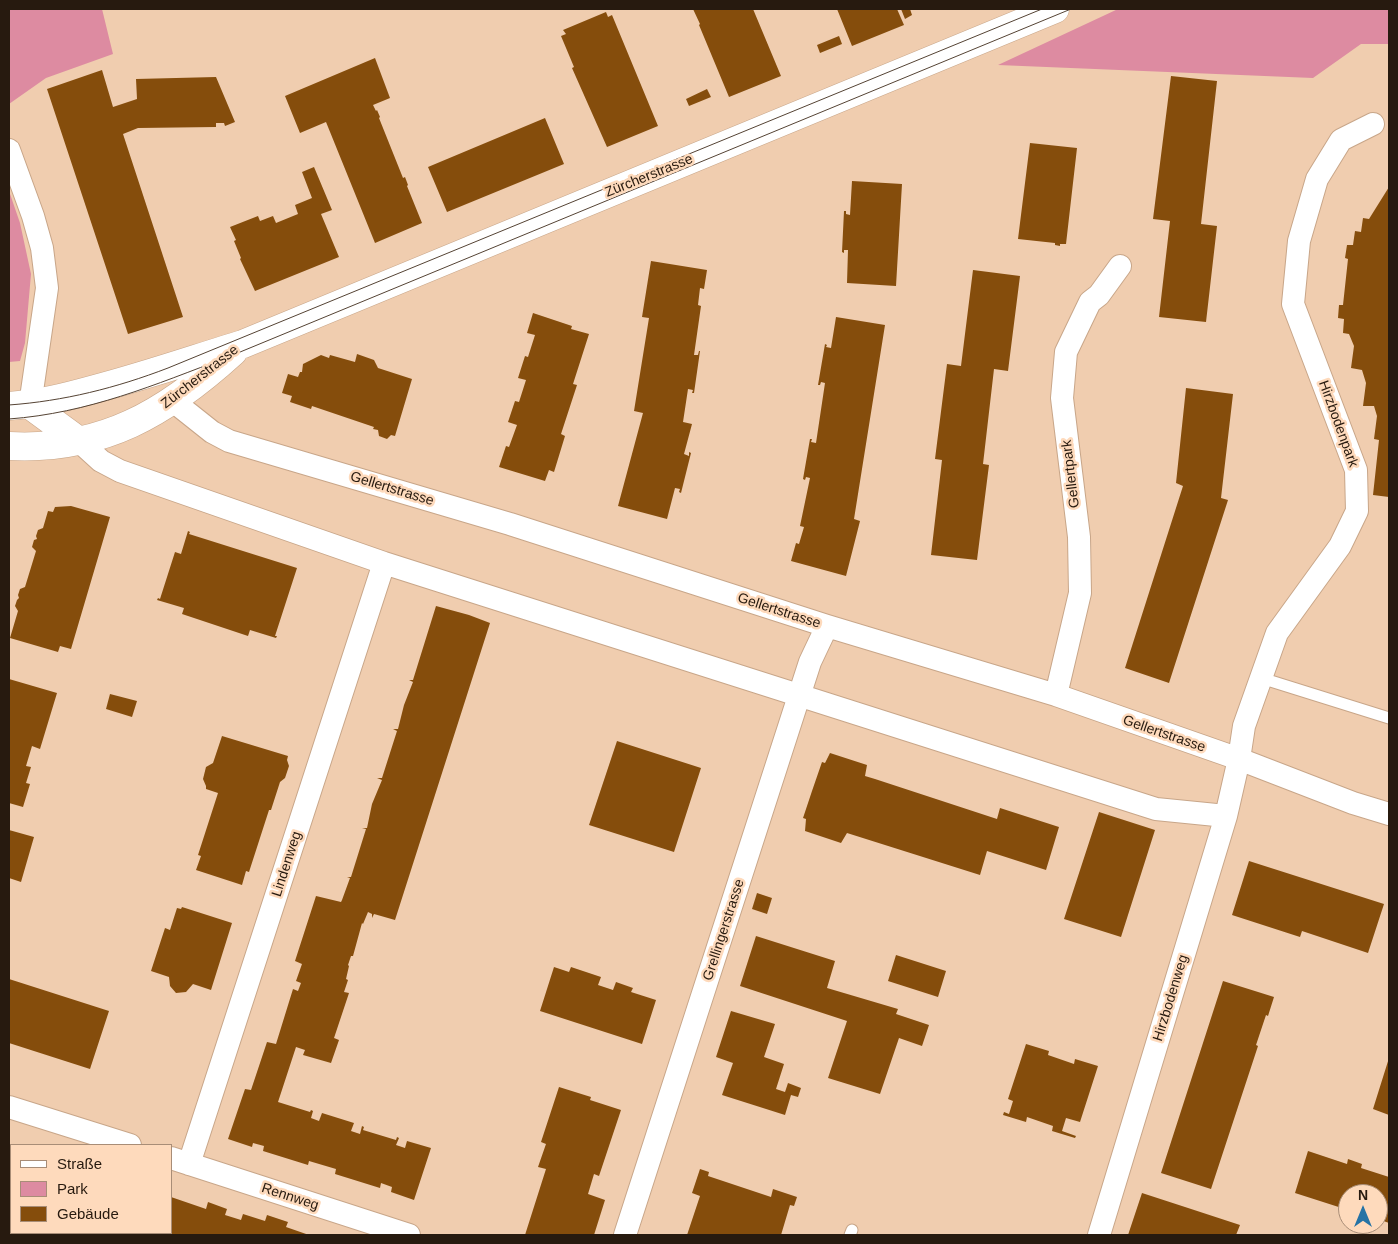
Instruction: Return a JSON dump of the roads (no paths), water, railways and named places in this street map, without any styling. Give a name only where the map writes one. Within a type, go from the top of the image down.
[{"type":"main road","name":"Zürcherstrasse","points":[[20,405],[61,399],[243,344],[1055,9]]},
{"type":"main road","name":"Zürcherstrasse","points":[[10,451],[79,441],[105,435],[130,426],[173,401],[243,344]]},
{"type":"main road","points":[[129,380],[152,387],[173,401]]},
{"type":"main road","points":[[10,451],[20,405],[79,441],[81,418],[92,390]]},
{"type":"street","name":"Hirzbodenpark","points":[[1239,759],[1244,726],[1277,632],[1340,546],[1356,512],[1356,470],[1293,304],[1299,241],[1317,179],[1341,140],[1373,124]]},
{"type":"street","points":[[9,150],[33,216],[42,248],[47,288],[20,405]]},
{"type":"street","name":"Gellertpark","points":[[1056,695],[1080,593],[1079,537],[1062,398],[1066,352],[1090,302],[1120,266]]},
{"type":"street","name":"Gellertstrasse","points":[[173,401],[212,432],[229,441],[510,524],[827,626],[1056,695],[1389,814]]},
{"type":"street","points":[[79,441],[96,456],[120,471],[384,563],[1156,809],[1226,816]]},
{"type":"street","name":"Lindenweg","points":[[180,1161],[384,563]]},
{"type":"street","name":"Grellingerstrasse","points":[[625,1235],[810,662],[827,626]]},
{"type":"street","name":"Hirzbodenweg","points":[[1099,1235],[1226,816],[1239,759]]},
{"type":"street","points":[[9,1107],[127,1144]]},
{"type":"street","name":"Rennweg","points":[[180,1161],[409,1235]]},
{"type":"lane","points":[[1261,678],[1389,718]]},
{"type":"tram line","points":[[9,405],[70,397],[129,382],[168,368],[1042,9]]},
{"type":"tram line","points":[[9,419],[67,411],[94,404],[228,357],[1071,9]]}]
